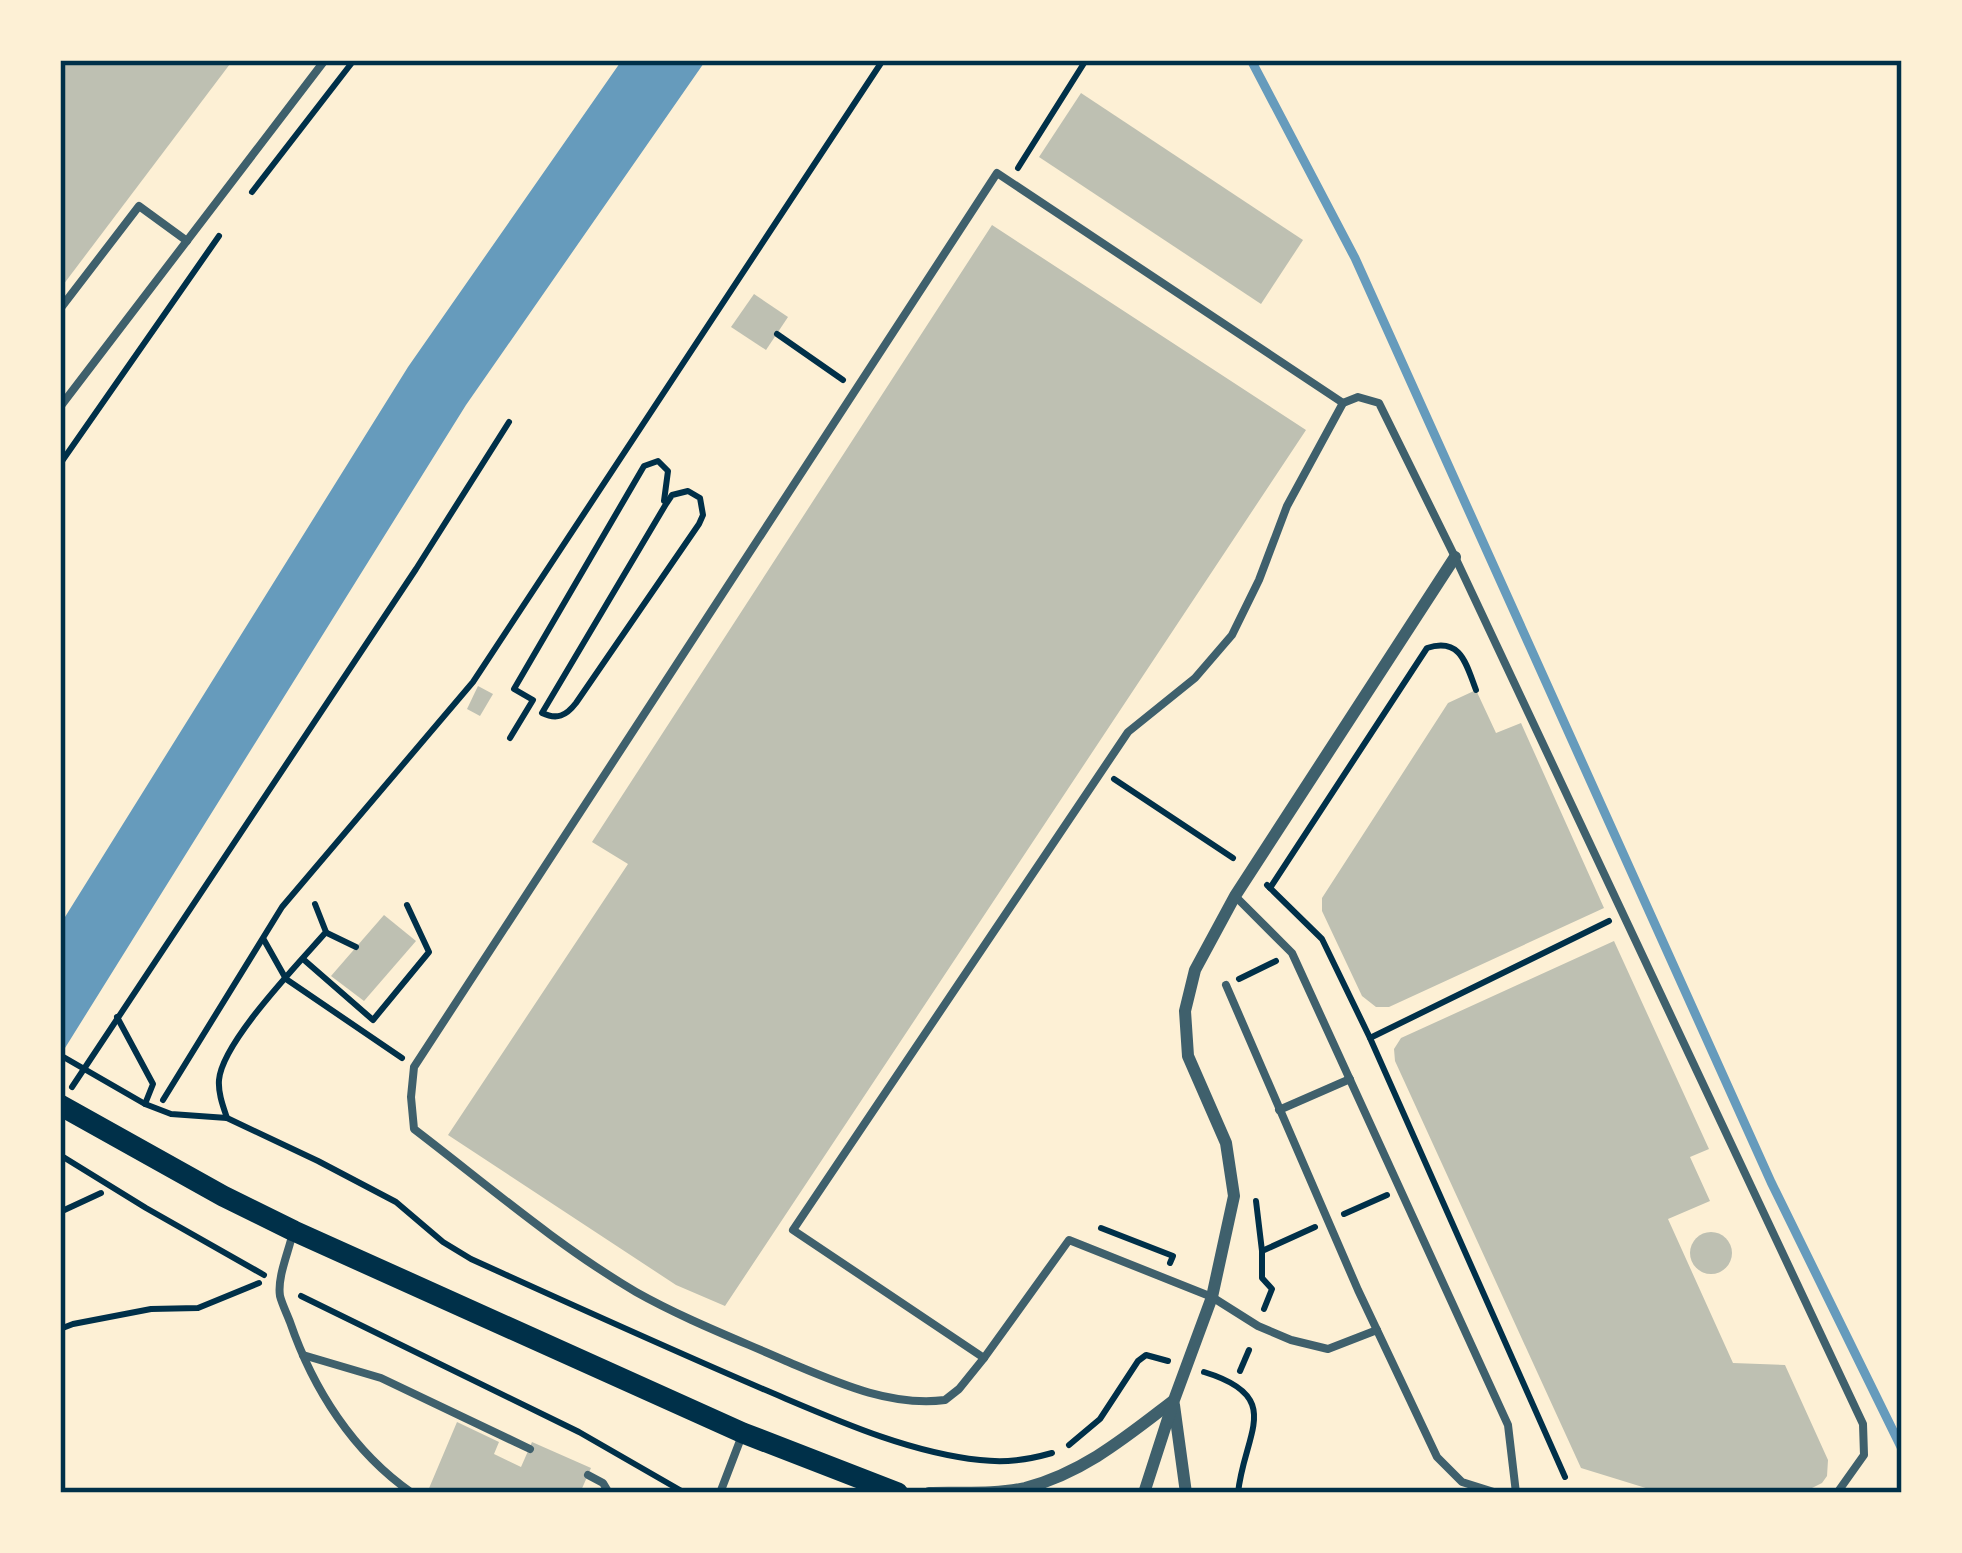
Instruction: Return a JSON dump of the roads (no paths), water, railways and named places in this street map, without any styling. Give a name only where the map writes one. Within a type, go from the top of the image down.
[{"type":"main road","points":[[66,1096],[118,1138],[294,1231],[742,1433],[898,1493]]},
{"type":"street","points":[[1144,1493],[1211,1297],[1234,1196],[1226,1143],[1188,1056],[1185,1011],[1195,970],[1235,896],[1454,556]]},
{"type":"street","points":[[929,1493],[1021,1489],[1065,1474],[1100,1457],[1174,1400]]},
{"type":"street","points":[[1174,1400],[1186,1493]]},
{"type":"lane","points":[[60,407],[325,60]]},
{"type":"lane","points":[[1342,403],[997,172],[415,1067],[410,1096],[414,1129],[565,1244],[637,1292],[834,1382],[890,1398],[945,1400],[959,1389],[1070,1240],[1211,1297],[1292,1340],[1328,1348],[1376,1330]]},
{"type":"lane","points":[[60,309],[139,206],[187,241]]},
{"type":"lane","points":[[984,1358],[794,1231],[1128,732],[1195,678],[1232,635],[1259,580],[1286,506],[1342,403],[1358,397],[1378,404],[1454,556],[1863,1424],[1864,1455],[1837,1493]]},
{"type":"lane","points":[[1235,896],[1292,953],[1508,1425],[1516,1493]]},
{"type":"lane","points":[[1226,985],[1376,1330],[1437,1456],[1462,1482],[1498,1493]]},
{"type":"lane","points":[[1279,1110],[1350,1079]]},
{"type":"lane","points":[[294,1231],[280,1295],[301,1355],[340,1423],[412,1493]]},
{"type":"lane","points":[[301,1355],[381,1378],[530,1449]]},
{"type":"lane","points":[[720,1493],[742,1433]]},
{"type":"lane","points":[[588,1475],[603,1483],[609,1493]]},
{"type":"water","points":[[622,60],[706,60],[466,405],[60,1056],[60,925],[408,367]]},
{"type":"waterway","points":[[1251,60],[1355,258],[1771,1182],[1902,1449]]}]
